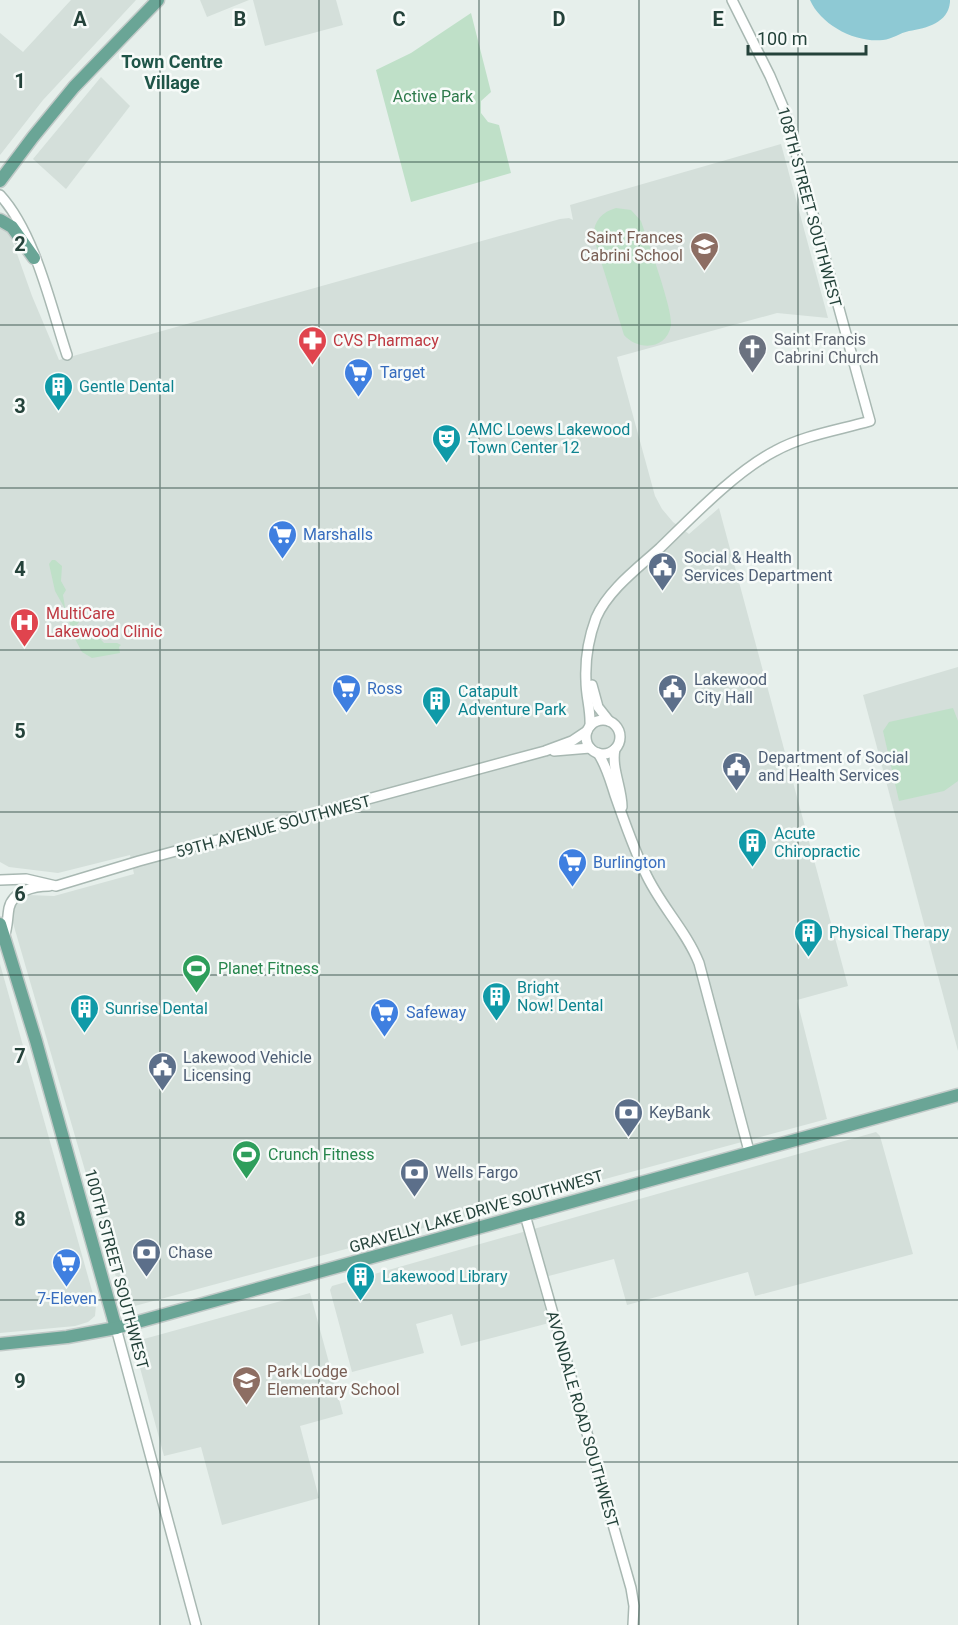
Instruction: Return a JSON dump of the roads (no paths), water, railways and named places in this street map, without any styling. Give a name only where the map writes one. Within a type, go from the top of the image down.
[{"type":"main road","points":[[0,181],[74,87],[158,0]]},
{"type":"main road","points":[[0,220],[12,228],[34,258]]},
{"type":"main road","name":"100TH STREET SOUTHWEST","points":[[0,924],[36,1041],[116,1328]]},
{"type":"main road","name":"GRAVELLY LAKE DRIVE SOUTHWEST","points":[[0,1344],[67,1337],[116,1328],[958,1095]]},
{"type":"street","name":"108TH STREET SOUTHWEST","points":[[587,663],[596,618],[611,596],[686,523],[744,471],[783,447],[870,421],[784,109],[732,0]]},
{"type":"street","points":[[0,195],[15,216],[34,258],[67,355]]},
{"type":"street","points":[[587,663],[598,707],[620,734],[614,757],[622,794],[622,809]]},
{"type":"street","points":[[587,663],[585,682],[591,709],[586,740],[607,768],[645,874],[691,946],[699,963],[749,1152]]},
{"type":"street","points":[[588,728],[599,720],[609,721]]},
{"type":"street","name":"59TH AVENUE SOUTHWEST","points":[[0,880],[26,879],[56,886],[139,861],[545,752],[572,741],[588,728]]},
{"type":"street","points":[[594,751],[607,754],[615,749]]},
{"type":"street","name":"59TH AVENUE SOUTHWEST","points":[[545,752],[594,751]]},
{"type":"street","points":[[4,937],[8,926],[10,905],[15,898],[27,890],[42,886],[56,886]]},
{"type":"street","name":"AVONDALE ROAD SOUTHWEST","points":[[525,1215],[631,1588],[633,1625]]},
{"type":"street","name":"100TH STREET SOUTHWEST","points":[[116,1328],[196,1625]]},
{"type":"water","points":[[810,0],[950,0],[950,2],[945,15],[936,23],[886,39],[872,40],[861,39],[840,31],[822,17]]},
{"type":"place","name":"Saint Frances Cabrini School","points":[[704,272]]},
{"type":"place","name":"CVS Pharmacy","points":[[312,366]]},
{"type":"place","name":"Saint Francis Cabrini Church","points":[[753,374]]},
{"type":"place","name":"Target","points":[[359,398]]},
{"type":"place","name":"Gentle Dental","points":[[58,412]]},
{"type":"place","name":"AMC Loews Lakewood Town Center 12","points":[[447,464]]},
{"type":"place","name":"Marshalls","points":[[282,560]]},
{"type":"place","name":"Social & Health Services Department","points":[[663,592]]},
{"type":"place","name":"MultiCare Lakewood Clinic","points":[[25,648]]},
{"type":"place","name":"Ross","points":[[346,714]]},
{"type":"place","name":"Lakewood City Hall","points":[[673,714]]},
{"type":"place","name":"Catapult Adventure Park","points":[[437,726]]},
{"type":"place","name":"Department of Social and Health Services","points":[[737,792]]},
{"type":"place","name":"Acute Chiropractic","points":[[753,868]]},
{"type":"place","name":"Burlington","points":[[572,888]]},
{"type":"place","name":"Physical Therapy","points":[[808,958]]},
{"type":"place","name":"Planet Fitness","points":[[197,994]]},
{"type":"place","name":"Bright Now! Dental","points":[[496,1022]]},
{"type":"place","name":"Sunrise Dental","points":[[84,1034]]},
{"type":"place","name":"Safeway","points":[[385,1038]]},
{"type":"place","name":"Lakewood Vehicle Licensing","points":[[162,1092]]},
{"type":"place","name":"KeyBank","points":[[628,1138]]},
{"type":"place","name":"Crunch Fitness","points":[[247,1180]]},
{"type":"place","name":"Wells Fargo","points":[[414,1198]]},
{"type":"place","name":"Chase","points":[[147,1278]]},
{"type":"place","name":"7-Eleven","points":[[67,1288]]},
{"type":"place","name":"Lakewood Library","points":[[361,1302]]},
{"type":"place","name":"Park Lodge Elementary School","points":[[246,1406]]},
{"type":"district","name":"Town Centre Village","points":[[172,72]]},
{"type":"park label","name":"Active Park","points":[[433,96]]}]
